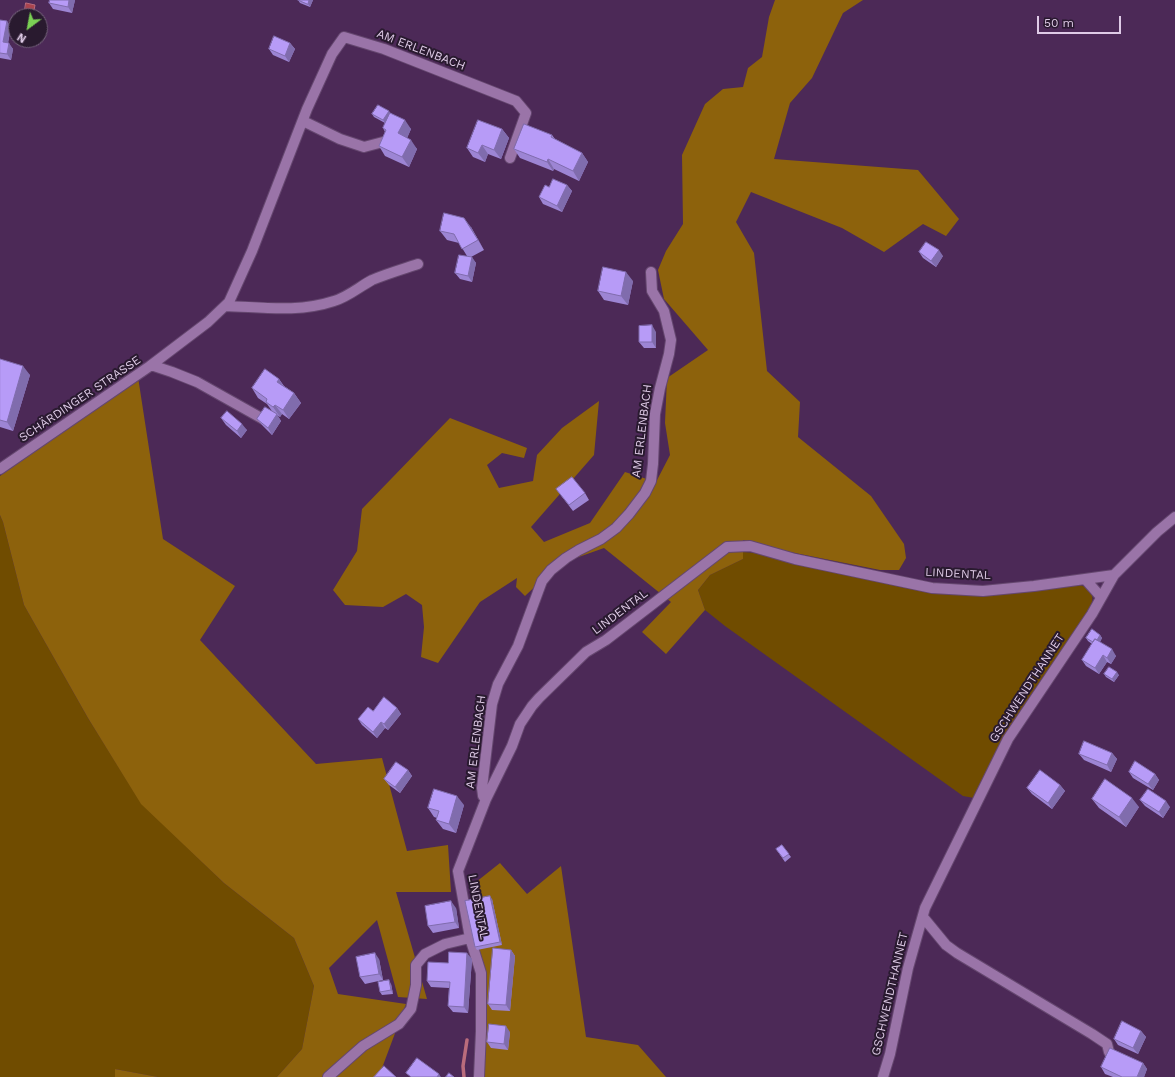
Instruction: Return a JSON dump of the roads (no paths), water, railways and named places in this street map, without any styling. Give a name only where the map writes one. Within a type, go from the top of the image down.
[{"type":"street","name":"AM ERLENBACH","points":[[150,366],[208,322],[229,302],[252,251],[303,121],[332,54],[344,37],[384,49],[516,101],[526,113],[510,158]]},
{"type":"street","points":[[303,121],[340,139],[364,147],[383,142]]},
{"type":"street","points":[[224,306],[280,309],[310,307],[335,301],[354,292],[372,280],[418,264]]},
{"type":"street","name":"AM ERLENBACH","points":[[486,799],[483,796],[482,788],[492,704],[498,684],[518,646],[542,581],[551,570],[566,558],[601,539],[616,528],[645,493],[651,481],[655,414],[671,340],[664,311],[652,291],[651,272]]},
{"type":"street","name":"SCHÄRDINGER STRASSE","points":[[0,469],[150,366],[166,370],[197,382],[263,419]]},
{"type":"street","name":"GSCHWENDTHANNET","points":[[883,1077],[890,1054],[908,968],[925,908],[1008,739],[1092,614],[1114,575],[1156,532],[1175,517]]},
{"type":"street","name":"LINDENTAL","points":[[479,1077],[481,973],[470,938],[458,871],[486,799],[512,746],[520,724],[539,698],[586,652],[606,640],[727,548],[750,546],[795,559],[932,588],[983,591],[1034,586],[1114,575]]},
{"type":"street","points":[[1085,579],[1101,597]]},
{"type":"street","points":[[923,917],[946,945],[1092,1034],[1107,1044],[1108,1052]]},
{"type":"street","points":[[328,1077],[363,1046],[399,1024],[411,1009],[416,985],[416,965],[425,954],[444,944],[470,938]]},
{"type":"waterway","points":[[464,1077],[463,1066],[467,1040]]}]
